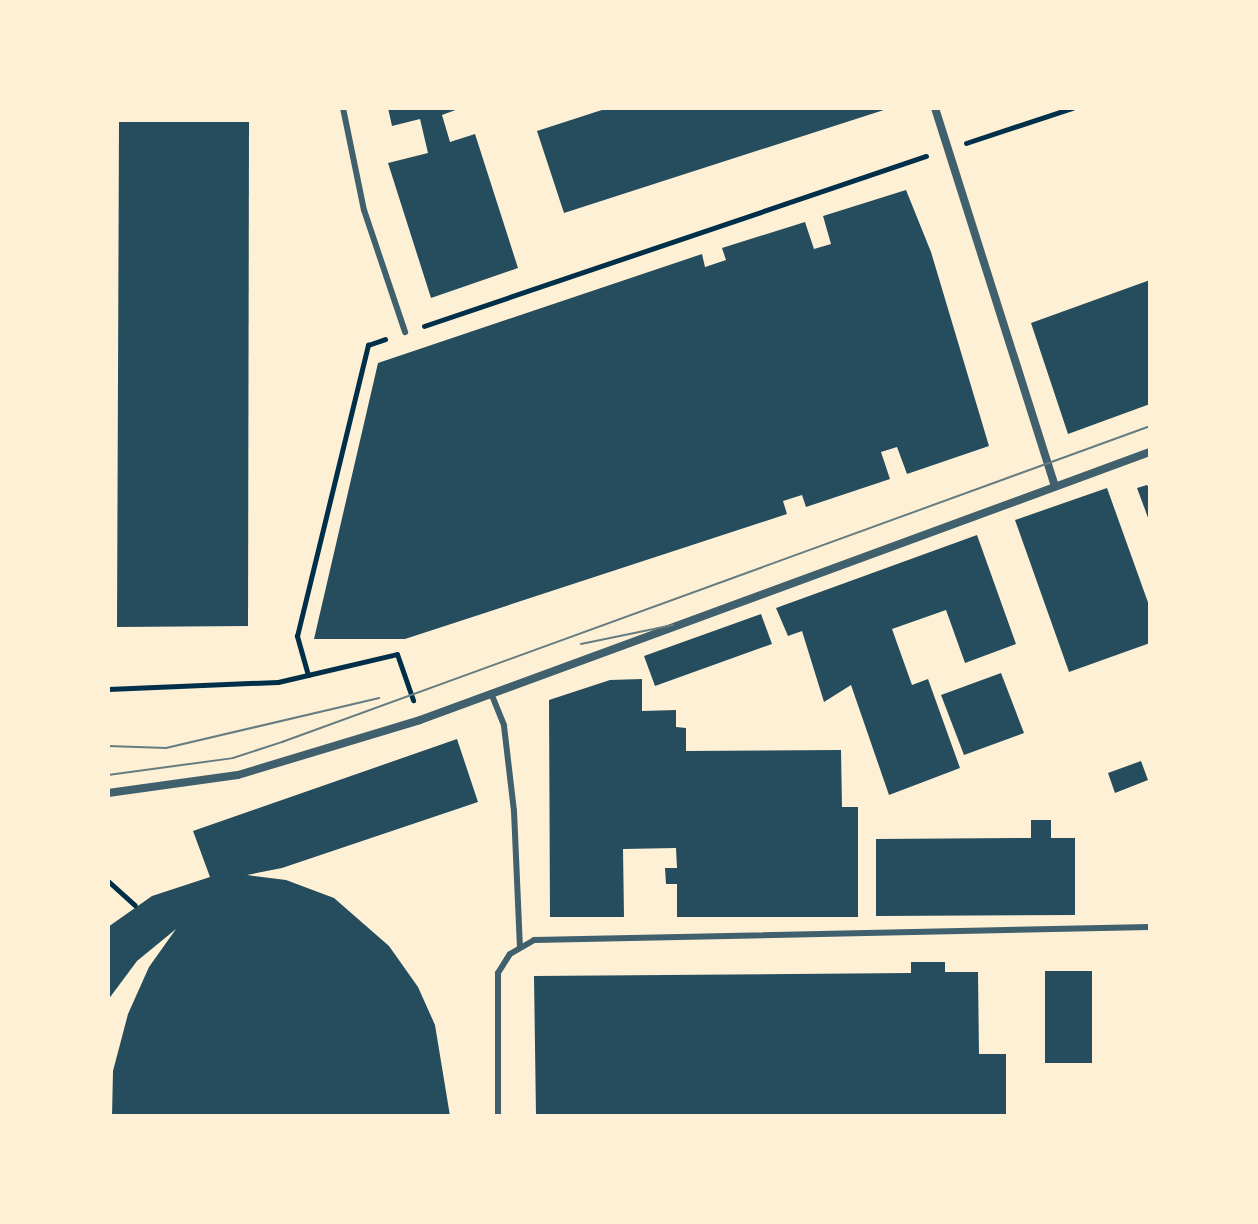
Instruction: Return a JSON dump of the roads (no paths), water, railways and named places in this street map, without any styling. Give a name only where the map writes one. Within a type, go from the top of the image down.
[{"type":"street","points":[[935,108],[1055,486]]},
{"type":"street","points":[[108,793],[238,775],[420,720],[1150,452]]},
{"type":"lane","points":[[343,108],[364,210],[405,332]]},
{"type":"lane","points":[[491,692],[504,726],[513,797],[520,946]]},
{"type":"lane","points":[[498,1116],[498,973],[520,946],[557,939],[1150,927]]},
{"type":"tram line","points":[[108,775],[233,758],[282,742],[1150,426]]},
{"type":"tram line","points":[[581,644],[673,625]]},
{"type":"tram line","points":[[108,746],[166,748],[379,698]]}]
